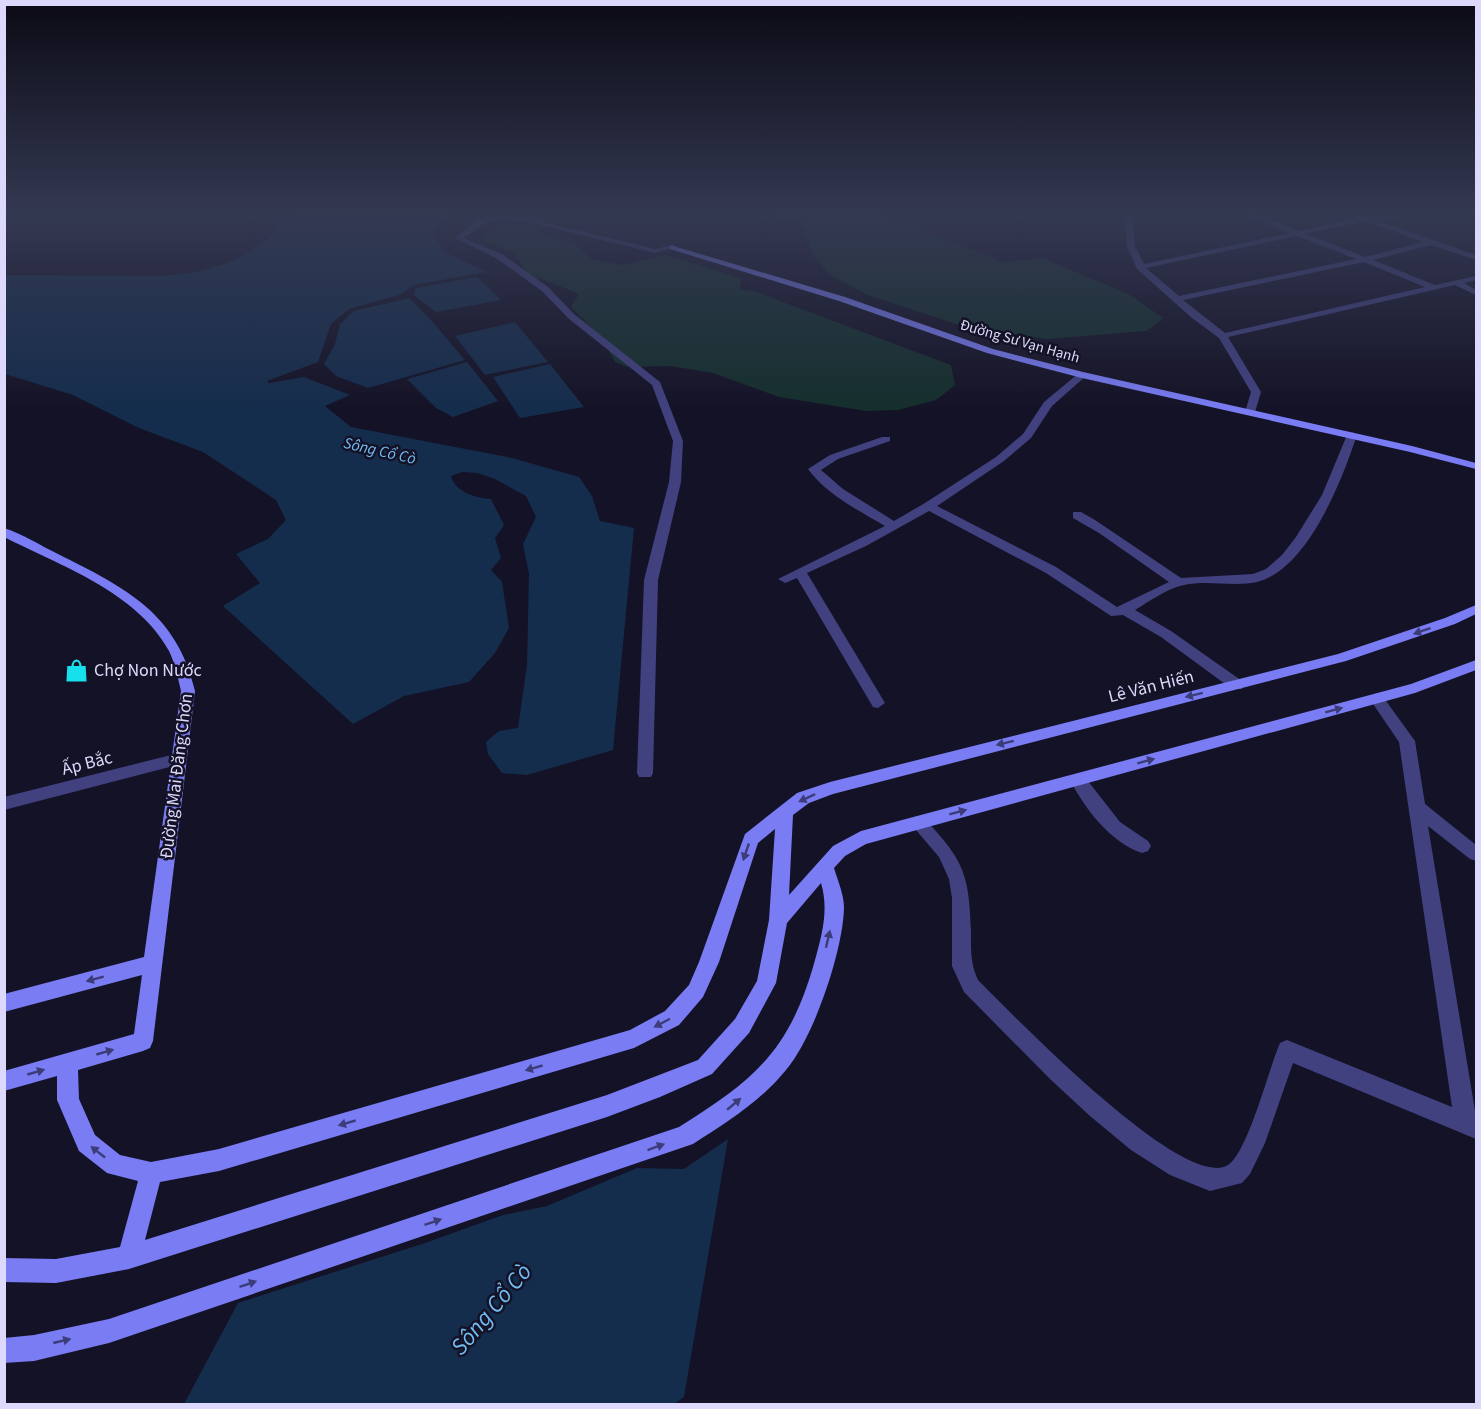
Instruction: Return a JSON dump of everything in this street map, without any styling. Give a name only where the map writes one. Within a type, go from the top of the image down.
[{"type":"main road","name":"Đường Sư Vạn Hạnh","points":[[776,279],[842,299],[990,351],[1082,375],[1352,435],[1476,466]]},
{"type":"main road","name":"Đường Mai Đăng Chơn","points":[[6,535],[89,574],[136,605],[176,651],[188,691],[143,1041],[67,1063]]},
{"type":"main road","name":"Lê Văn Hiến","points":[[151,1173],[219,1160],[590,1052],[634,1038],[672,1018],[696,991],[709,962],[751,839],[803,798],[830,788],[1341,658],[1450,621],[1476,609]]},
{"type":"main road","points":[[778,920],[839,851],[861,838],[1415,688],[1476,665]]},
{"type":"main road","points":[[4,1270],[56,1271],[129,1257],[607,1106],[660,1088],[705,1067],[742,1026],[766,983],[778,920],[785,810]]},
{"type":"main road","points":[[4,1351],[34,1348],[109,1331],[686,1136],[731,1108],[780,1062],[802,1024],[818,982],[835,909],[825,866]]},
{"type":"main road","points":[[4,1003],[152,964]]},
{"type":"main road","points":[[4,1081],[67,1063],[68,1100],[87,1143],[115,1165],[151,1173],[129,1257]]},
{"type":"street","name":"Đường Sư Vạn Hạnh","points":[[530,279],[656,384],[678,441],[675,482],[651,580],[645,773]]},
{"type":"street","points":[[1154,279],[1223,336],[1256,392],[1250,412]]},
{"type":"street","points":[[1177,299],[1274,279]]},
{"type":"street","points":[[1412,279],[1436,288]]},
{"type":"street","points":[[1223,336],[1473,279]]},
{"type":"street","points":[[1457,283],[1476,294]]},
{"type":"street","points":[[785,579],[894,526],[1000,459],[1027,436],[1048,405],[1082,375]]},
{"type":"street","points":[[929,506],[1051,570],[1116,614],[1179,582],[1255,578],[1276,568],[1296,546],[1325,502],[1346,457],[1352,435]]},
{"type":"street","points":[[886,439],[834,457],[814,469],[854,502],[894,526]]},
{"type":"street","points":[[1077,515],[1106,531],[1128,547],[1135,556],[1179,582]]},
{"type":"street","points":[[800,572],[878,703]]},
{"type":"street","points":[[1125,610],[1166,634],[1237,685]]},
{"type":"street","points":[[1376,698],[1407,741],[1471,1126]]},
{"type":"street","name":"Ấp Bắc","points":[[4,804],[179,759]]},
{"type":"street","points":[[1078,780],[1120,832],[1130,842],[1142,846]]},
{"type":"street","points":[[1419,809],[1476,854]]},
{"type":"street","points":[[918,823],[946,853],[958,879],[961,898],[962,966],[971,986],[1117,1126],[1176,1169],[1202,1179],[1224,1180],[1233,1176],[1248,1155],[1273,1096],[1287,1050],[1471,1126]]},
{"type":"green space","points":[[542,279],[741,279],[740,289],[756,292],[951,365],[955,385],[936,400],[898,410],[866,411],[779,397],[713,373],[670,366],[627,367],[615,362],[602,338],[571,307],[579,294]]},
{"type":"green space","points":[[837,279],[1092,279],[1130,295],[1163,318],[1147,331],[1047,339],[968,328],[868,295]]},
{"type":"water","name":"Sông Cổ Cò","points":[[5,279],[449,279],[414,285],[399,295],[349,309],[331,324],[318,362],[267,381],[269,383],[304,377],[350,395],[325,406],[351,427],[512,458],[579,477],[592,496],[600,521],[634,528],[613,750],[527,775],[502,773],[488,754],[486,742],[499,731],[518,728],[527,665],[529,574],[523,544],[536,517],[526,496],[495,479],[477,473],[462,472],[451,476],[453,482],[461,490],[473,496],[491,499],[504,525],[495,538],[501,558],[491,570],[502,582],[509,628],[495,653],[469,682],[404,696],[353,724],[223,606],[260,583],[236,554],[268,539],[286,520],[276,500],[203,452],[139,428],[73,395],[5,374]]},
{"type":"water","points":[[479,279],[501,300],[436,312],[414,295],[416,288]]},
{"type":"water","points":[[409,298],[465,360],[368,388],[336,376],[324,364],[335,344],[340,324],[354,311]]},
{"type":"water","points":[[515,322],[548,362],[485,375],[455,336]]},
{"type":"water","points":[[467,362],[498,401],[453,417],[436,408],[407,379]]},
{"type":"water","points":[[550,364],[584,407],[520,418],[493,377]]},
{"type":"water","name":"Sông Cổ Cò","points":[[728,1139],[684,1397],[674,1404],[184,1404],[238,1303],[425,1243],[503,1215],[547,1206],[637,1168],[684,1169]]},
{"type":"place","name":"Chợ Non Nước","points":[[76,670]]}]
